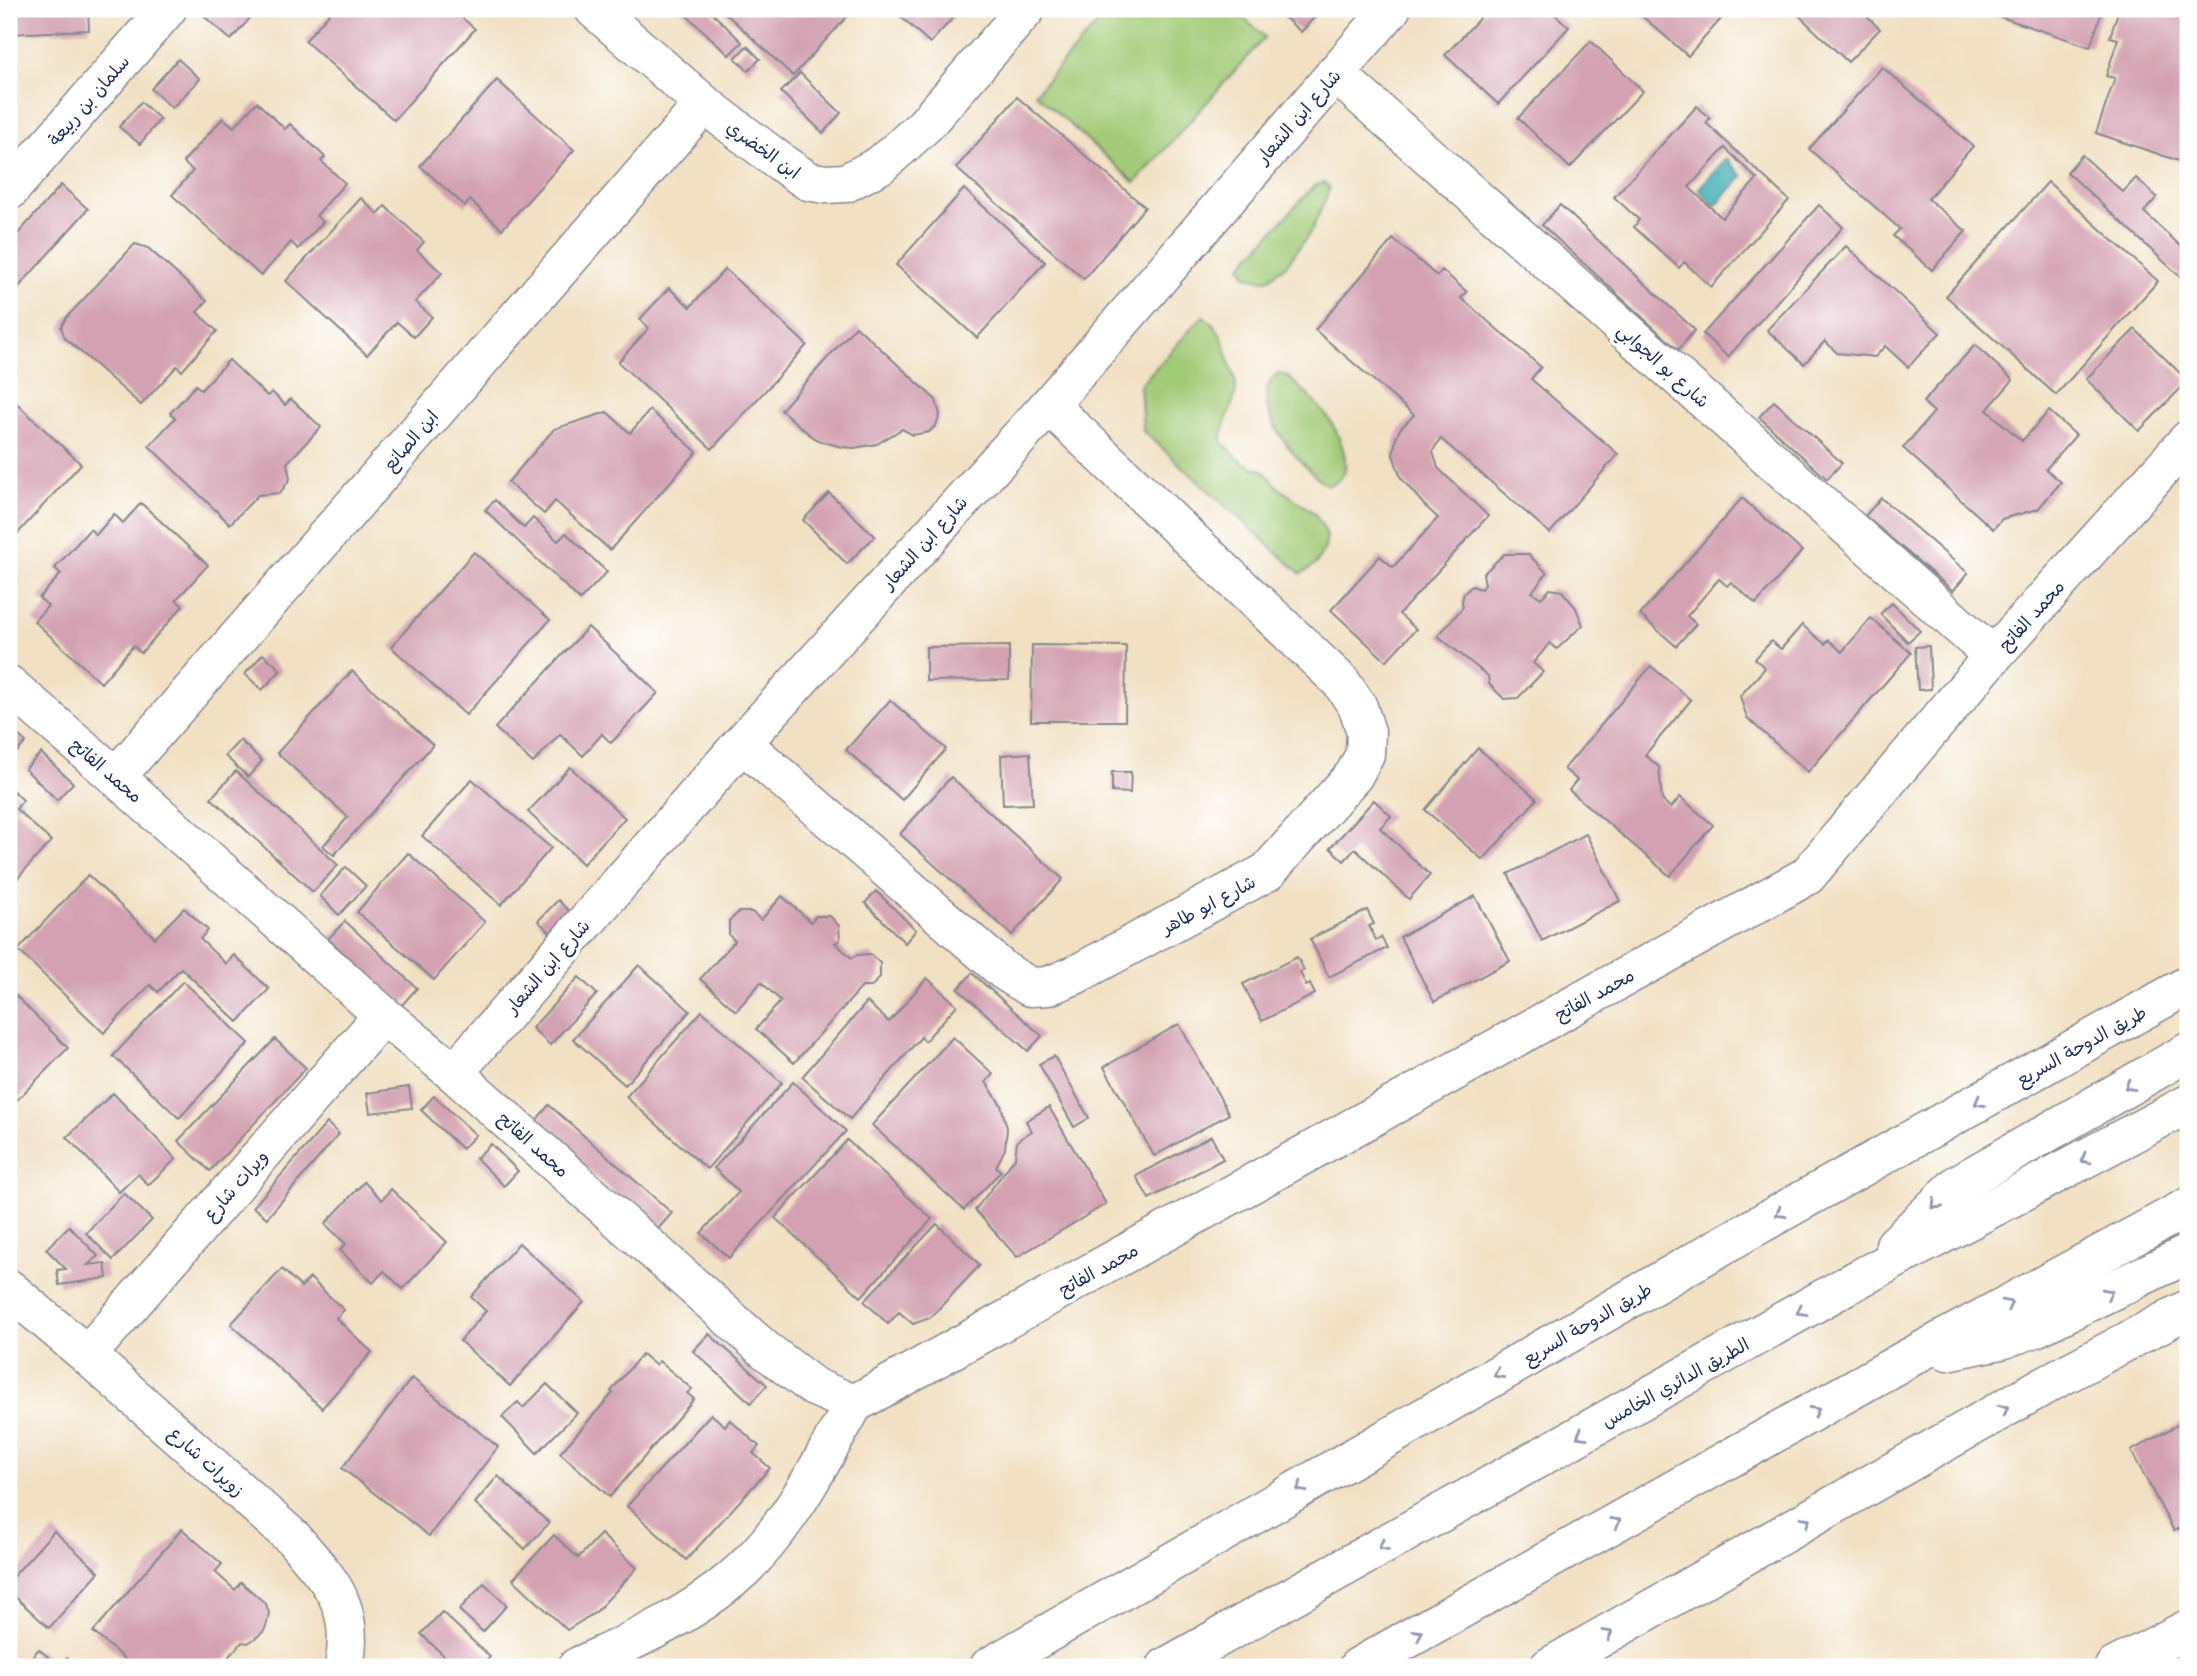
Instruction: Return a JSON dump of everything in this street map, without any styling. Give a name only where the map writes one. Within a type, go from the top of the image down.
[{"type":"main road","name":"سلمان بن ربيعة","points":[[9,191],[167,9]]},
{"type":"main road","name":"ابن الخضري","points":[[594,9],[704,104],[783,164],[808,181],[825,184],[846,183],[880,164],[925,125],[1026,9]]},
{"type":"main road","name":"شارع ابن الشعار","points":[[454,1073],[742,744],[1049,405],[1391,9]]},
{"type":"main road","name":"شارع بو الجوابي","points":[[1335,73],[1993,656]]},
{"type":"main road","name":"ابن الصانع","points":[[116,777],[704,104]]},
{"type":"main road","name":"شارع ابو طاهر","points":[[742,744],[1004,971],[1030,987],[1048,986],[1075,975],[1267,873],[1354,775],[1365,754],[1366,732],[1359,707],[1341,682],[1049,405]]},
{"type":"main road","name":"محمد الفاتح","points":[[9,685],[383,1015],[454,1073],[764,1349],[814,1387],[854,1404],[1807,876],[1993,656],[2188,440]]},
{"type":"main road","name":"طريق الدوحة السريع","points":[[989,1667],[1734,1238],[2188,985]]},
{"type":"main road","name":"ويرات شارع","points":[[87,1354],[383,1015]]},
{"type":"main road","points":[[1860,1278],[1958,1184],[2188,1052]]},
{"type":"main road","name":"الطريق الدائري الخامس","points":[[1166,1667],[1860,1278],[2188,1104]]},
{"type":"main road","points":[[1359,1667],[1905,1360],[2188,1207]]},
{"type":"main road","points":[[1905,1360],[2001,1340],[2035,1328],[2188,1254]]},
{"type":"main road","name":"زويرات شارع","points":[[9,1289],[87,1354],[293,1538],[337,1592],[346,1615],[348,1646],[344,1667]]},
{"type":"main road","points":[[1549,1667],[2048,1384],[2188,1309]]},
{"type":"main road","points":[[577,1667],[680,1615],[731,1580],[757,1554],[792,1510],[854,1404]]},
{"type":"main road","points":[[2114,1667],[2188,1629]]},
{"type":"green space","points":[[1111,9],[1234,9],[1265,37],[1135,183],[1035,93]]},
{"type":"green space","points":[[1324,183],[1329,187],[1328,194],[1312,230],[1287,264],[1267,280],[1248,276],[1241,266],[1314,186]]},
{"type":"green space","points":[[1203,316],[1215,327],[1222,339],[1236,383],[1222,442],[1242,462],[1263,470],[1279,488],[1314,513],[1327,536],[1325,548],[1316,564],[1301,574],[1143,431],[1140,385]]},
{"type":"green space","points":[[1278,373],[1287,376],[1307,395],[1334,428],[1342,445],[1345,462],[1345,470],[1336,482],[1328,485],[1324,483],[1289,448],[1278,432],[1270,416],[1267,400],[1269,385]]},
{"type":"water","points":[[1726,159],[1743,176],[1715,206],[1698,189]]},
{"type":"building","points":[[9,9],[88,9],[89,30],[9,34]]},
{"type":"building","points":[[213,9],[258,9],[231,40],[205,17]]},
{"type":"building","points":[[333,9],[452,9],[475,29],[394,120],[305,41]]},
{"type":"building","points":[[680,9],[708,9],[742,42],[729,55]]},
{"type":"building","points":[[721,9],[854,9],[793,76]]},
{"type":"building","points":[[908,9],[961,9],[930,43],[901,17]]},
{"type":"building","points":[[1275,9],[1322,9],[1301,32]]},
{"type":"building","points":[[1488,9],[1549,9],[1569,27],[1498,104],[1445,55]]},
{"type":"building","points":[[1634,9],[1730,9],[1688,56]]},
{"type":"building","points":[[1792,9],[1859,9],[1880,29],[1848,62]]},
{"type":"building","points":[[1987,9],[2103,9],[2090,47],[1986,12]]},
{"type":"building","points":[[2119,9],[2167,9],[2188,16],[2188,164],[2096,133],[2115,78],[2106,76],[2118,39],[2110,37]]},
{"type":"building","points":[[1591,41],[1643,91],[1570,168],[1518,118]]},
{"type":"building","points":[[747,46],[760,59],[748,71],[735,58]]},
{"type":"building","points":[[178,59],[200,79],[172,108],[151,89]]},
{"type":"building","points":[[1882,67],[1973,146],[1928,199],[1966,231],[1932,270],[1893,236],[1900,229],[1809,149]]},
{"type":"building","points":[[800,73],[841,113],[823,133],[781,92]]},
{"type":"building","points":[[497,80],[574,150],[502,229],[470,200],[465,206],[420,166]]},
{"type":"building","points":[[1017,97],[1145,207],[1084,279],[956,168]]},
{"type":"building","points":[[141,102],[160,119],[140,144],[119,127]]},
{"type":"building","points":[[257,102],[285,129],[290,124],[325,157],[321,161],[345,183],[316,216],[323,222],[298,249],[291,242],[261,276],[172,195],[193,171],[183,162],[223,118],[234,127]]},
{"type":"building","points":[[1697,106],[1710,118],[1706,123],[1789,200],[1711,287],[1684,262],[1679,268],[1634,227],[1639,220],[1614,197]],"holes":[[[1725,148],[1757,179],[1722,218],[1689,187]]]},
{"type":"building","points":[[2082,155],[2123,192],[2136,178],[2157,197],[2144,212],[2188,253],[2188,284],[2067,172]]},
{"type":"building","points":[[2048,182],[2158,281],[2056,395],[1946,296]]},
{"type":"building","points":[[61,185],[88,209],[9,298],[9,244]]},
{"type":"building","points":[[964,189],[1045,262],[977,338],[896,265]]},
{"type":"building","points":[[361,198],[378,214],[385,206],[424,242],[417,250],[442,273],[415,302],[432,317],[414,337],[397,322],[367,355],[286,281]]},
{"type":"building","points":[[1560,205],[1695,330],[1678,350],[1542,225]]},
{"type":"building","points":[[1819,205],[1843,227],[1728,357],[1703,334]]},
{"type":"building","points":[[1393,239],[1437,276],[1442,270],[1467,292],[1461,298],[1541,367],[1531,379],[1618,454],[1550,533],[1441,439],[1433,452],[1438,468],[1488,516],[1399,614],[1416,629],[1386,661],[1331,610],[1380,556],[1393,567],[1438,518],[1401,478],[1393,455],[1400,429],[1414,415],[1315,330]]},
{"type":"building","points":[[135,244],[148,248],[207,301],[197,312],[217,331],[182,371],[177,366],[141,405],[65,338],[61,327],[66,318]]},
{"type":"building","points":[[1846,246],[1940,333],[1908,367],[1885,346],[1875,357],[1837,353],[1825,341],[1804,364],[1767,330]]},
{"type":"building","points":[[725,269],[807,345],[712,449],[618,362],[649,328],[640,319],[669,288],[690,307]]},
{"type":"building","points":[[856,326],[936,400],[940,415],[929,432],[913,435],[902,429],[877,444],[842,447],[820,441],[810,435],[781,410]]},
{"type":"building","points":[[2135,329],[2188,381],[2139,431],[2086,379]]},
{"type":"building","points":[[1975,345],[2013,380],[1987,410],[2022,441],[2049,411],[2076,435],[2046,469],[2061,482],[2038,509],[2002,519],[1993,529],[1903,448],[1934,412],[1923,402]]},
{"type":"building","points":[[229,360],[267,396],[272,392],[285,405],[291,399],[321,427],[287,463],[290,479],[280,493],[258,495],[230,524],[149,446],[175,418],[170,413],[196,385],[201,390]]},
{"type":"building","points":[[9,396],[81,464],[9,543]]},
{"type":"building","points":[[1774,401],[1842,463],[1827,479],[1759,417]]},
{"type":"building","points":[[650,410],[697,452],[610,550],[555,501],[544,514],[508,482],[554,429],[607,412],[630,433]]},
{"type":"building","points":[[829,493],[875,536],[847,564],[803,520]]},
{"type":"building","points":[[1742,498],[1802,551],[1756,604],[1731,582],[1727,586],[1719,579],[1687,616],[1696,624],[1676,646],[1640,615]]},
{"type":"building","points":[[1881,498],[1968,573],[1953,591],[1865,516]]},
{"type":"building","points":[[495,500],[524,528],[533,518],[558,541],[566,533],[607,572],[580,600],[485,510]]},
{"type":"building","points":[[141,503],[208,565],[176,600],[183,606],[141,653],[133,646],[101,683],[34,621],[48,606],[39,598],[61,574],[55,568],[90,529],[96,535],[114,514],[123,523]]},
{"type":"building","points":[[474,552],[550,620],[466,715],[391,647]]},
{"type":"building","points":[[1504,554],[1528,554],[1547,573],[1532,592],[1541,598],[1550,589],[1562,591],[1576,608],[1583,625],[1557,649],[1550,643],[1533,663],[1543,672],[1518,698],[1504,699],[1489,684],[1488,676],[1438,636],[1463,607],[1464,593],[1472,586],[1481,589],[1485,584],[1483,574]]},
{"type":"building","points":[[1892,603],[1920,631],[1908,642],[1880,614]]},
{"type":"building","points":[[1871,618],[1911,653],[1808,772],[1747,718],[1740,696],[1765,668],[1755,659],[1771,641],[1781,649],[1802,625],[1825,644],[1829,640],[1842,652]]},
{"type":"building","points":[[588,627],[658,693],[611,743],[602,734],[583,756],[560,734],[533,763],[495,728]]},
{"type":"building","points":[[1032,645],[1126,646],[1125,721],[1031,721]]},
{"type":"building","points":[[1009,646],[1009,680],[926,681],[926,647]]},
{"type":"building","points":[[1929,646],[1931,689],[1918,690],[1915,647]]},
{"type":"building","points":[[263,654],[281,670],[262,690],[245,674]]},
{"type":"building","points":[[1651,666],[1691,700],[1645,755],[1659,767],[1662,800],[1671,808],[1680,797],[1713,825],[1670,876],[1569,790],[1577,780],[1564,769]]},
{"type":"building","points":[[352,671],[433,745],[334,855],[323,846],[348,817],[277,753]]},
{"type":"building","points":[[890,700],[946,749],[902,800],[846,750]]},
{"type":"building","points":[[9,727],[26,742],[9,761]]},
{"type":"building","points":[[240,740],[262,761],[248,777],[225,756]]},
{"type":"building","points":[[1478,748],[1537,799],[1483,860],[1425,810]]},
{"type":"building","points":[[41,753],[73,783],[57,800],[25,769]]},
{"type":"building","points":[[1030,753],[1033,804],[1003,805],[1001,755]]},
{"type":"building","points":[[570,767],[625,818],[583,864],[528,812]]},
{"type":"building","points":[[236,771],[338,865],[313,892],[211,798]]},
{"type":"building","points":[[1112,772],[1131,772],[1130,793],[1112,792]]},
{"type":"building","points":[[951,777],[1063,879],[1012,935],[900,834]]},
{"type":"building","points":[[472,779],[551,848],[501,905],[422,836]]},
{"type":"building","points":[[9,787],[23,800],[16,809],[51,841],[9,888]]},
{"type":"building","points":[[1374,800],[1391,816],[1380,828],[1430,875],[1409,899],[1355,849],[1344,861],[1330,848]]},
{"type":"building","points":[[1586,834],[1620,901],[1542,941],[1508,874]]},
{"type":"building","points":[[408,853],[485,922],[434,980],[357,912]]},
{"type":"building","points":[[346,867],[366,886],[339,915],[320,896]]},
{"type":"building","points":[[88,875],[155,938],[184,908],[208,930],[200,939],[226,964],[234,955],[269,989],[238,1022],[181,968],[158,992],[150,985],[104,1033],[18,950]]},
{"type":"building","points":[[876,891],[916,930],[905,943],[865,903]]},
{"type":"building","points":[[782,896],[811,922],[816,916],[830,916],[839,926],[840,940],[835,943],[852,958],[870,954],[880,963],[880,977],[871,987],[862,987],[794,1063],[756,1029],[781,1001],[761,982],[736,1011],[700,979],[735,941],[729,935],[729,921],[739,912],[752,912],[761,920]]},
{"type":"building","points":[[1475,896],[1510,961],[1434,1002],[1400,937]]},
{"type":"building","points":[[558,900],[572,914],[552,934],[538,921]]},
{"type":"building","points":[[1367,910],[1374,924],[1369,926],[1376,940],[1381,937],[1387,948],[1329,977],[1310,939]]},
{"type":"building","points":[[345,921],[417,988],[401,1006],[328,939]]},
{"type":"building","points":[[1297,957],[1304,970],[1300,972],[1306,986],[1310,984],[1315,994],[1262,1021],[1243,984]]},
{"type":"building","points":[[639,965],[690,1011],[625,1085],[573,1039]]},
{"type":"building","points":[[972,973],[1042,1036],[1028,1051],[958,989]]},
{"type":"building","points":[[579,977],[597,994],[550,1045],[532,1028]]},
{"type":"building","points":[[927,978],[957,1005],[925,1041],[921,1037],[850,1119],[802,1077],[867,1002],[889,1022]]},
{"type":"building","points":[[183,981],[249,1043],[179,1118],[113,1056]]},
{"type":"building","points":[[9,989],[68,1048],[9,1108]]},
{"type":"building","points":[[702,1011],[782,1083],[707,1169],[626,1097]]},
{"type":"building","points":[[1179,1024],[1229,1114],[1154,1156],[1104,1067]]},
{"type":"building","points":[[953,1037],[993,1074],[986,1082],[1001,1105],[1007,1128],[1005,1149],[996,1167],[1001,1171],[964,1210],[872,1125]]},
{"type":"building","points":[[275,1039],[306,1068],[210,1171],[178,1141]]},
{"type":"building","points":[[1054,1056],[1089,1118],[1074,1127],[1039,1064]]},
{"type":"building","points":[[793,1082],[846,1131],[729,1258],[701,1233],[739,1192],[714,1168]]},
{"type":"building","points":[[409,1087],[412,1108],[370,1113],[367,1093]]},
{"type":"building","points":[[113,1093],[176,1159],[148,1185],[138,1174],[119,1192],[67,1137]]},
{"type":"building","points":[[434,1096],[476,1135],[462,1149],[421,1110]]},
{"type":"building","points":[[549,1105],[672,1213],[657,1230],[534,1123]]},
{"type":"building","points":[[1049,1107],[1106,1204],[1017,1257],[975,1210],[1015,1158],[1017,1141],[1032,1131],[1026,1121]]},
{"type":"building","points":[[327,1123],[339,1134],[267,1218],[253,1207]]},
{"type":"building","points":[[1211,1136],[1223,1159],[1149,1199],[1136,1176]]},
{"type":"building","points":[[847,1140],[932,1219],[861,1297],[775,1218]]},
{"type":"building","points":[[491,1144],[518,1171],[504,1186],[476,1158]]},
{"type":"building","points":[[364,1182],[382,1200],[391,1189],[447,1242],[403,1289],[384,1271],[373,1283],[340,1250],[346,1244],[325,1224]]},
{"type":"building","points":[[124,1193],[152,1220],[113,1260],[86,1233]]},
{"type":"building","points":[[937,1224],[980,1265],[930,1318],[913,1324],[899,1312],[888,1324],[864,1301]]},
{"type":"building","points":[[69,1226],[98,1256],[88,1265],[105,1263],[107,1278],[59,1285],[57,1270],[66,1269],[46,1249]]},
{"type":"building","points":[[519,1243],[584,1302],[510,1386],[460,1341],[486,1311],[471,1297]]},
{"type":"building","points":[[282,1269],[301,1287],[310,1278],[344,1310],[336,1318],[372,1352],[322,1408],[231,1324]]},
{"type":"building","points":[[709,1334],[767,1385],[751,1403],[693,1351]]},
{"type":"building","points":[[642,1354],[655,1365],[659,1361],[692,1389],[687,1393],[694,1399],[610,1497],[560,1453],[613,1393],[611,1391]]},
{"type":"building","points":[[412,1378],[498,1447],[429,1536],[342,1468]]},
{"type":"building","points":[[547,1384],[577,1413],[537,1453],[502,1417],[518,1402],[523,1408]]},
{"type":"building","points":[[711,1414],[725,1426],[730,1420],[759,1446],[753,1453],[770,1468],[686,1560],[627,1506]]},
{"type":"building","points":[[2188,1419],[2188,1523],[2174,1531],[2131,1451]]},
{"type":"building","points":[[498,1476],[549,1523],[525,1549],[475,1503]]},
{"type":"building","points":[[182,1529],[222,1564],[215,1572],[235,1590],[241,1582],[266,1604],[269,1613],[267,1623],[264,1631],[248,1643],[242,1642],[219,1667],[134,1667],[93,1632]]},
{"type":"building","points":[[54,1531],[99,1572],[49,1628],[9,1591],[9,1581]]},
{"type":"building","points":[[601,1534],[637,1568],[596,1612],[567,1630],[513,1579],[554,1535],[578,1558]]},
{"type":"building","points":[[484,1583],[507,1605],[483,1632],[459,1610]]},
{"type":"building","points":[[442,1612],[490,1657],[481,1667],[456,1667],[421,1634]]},
{"type":"building","points":[[39,1649],[59,1667],[22,1667]]},
{"type":"building","points":[[67,1658],[78,1667],[59,1667]]}]
